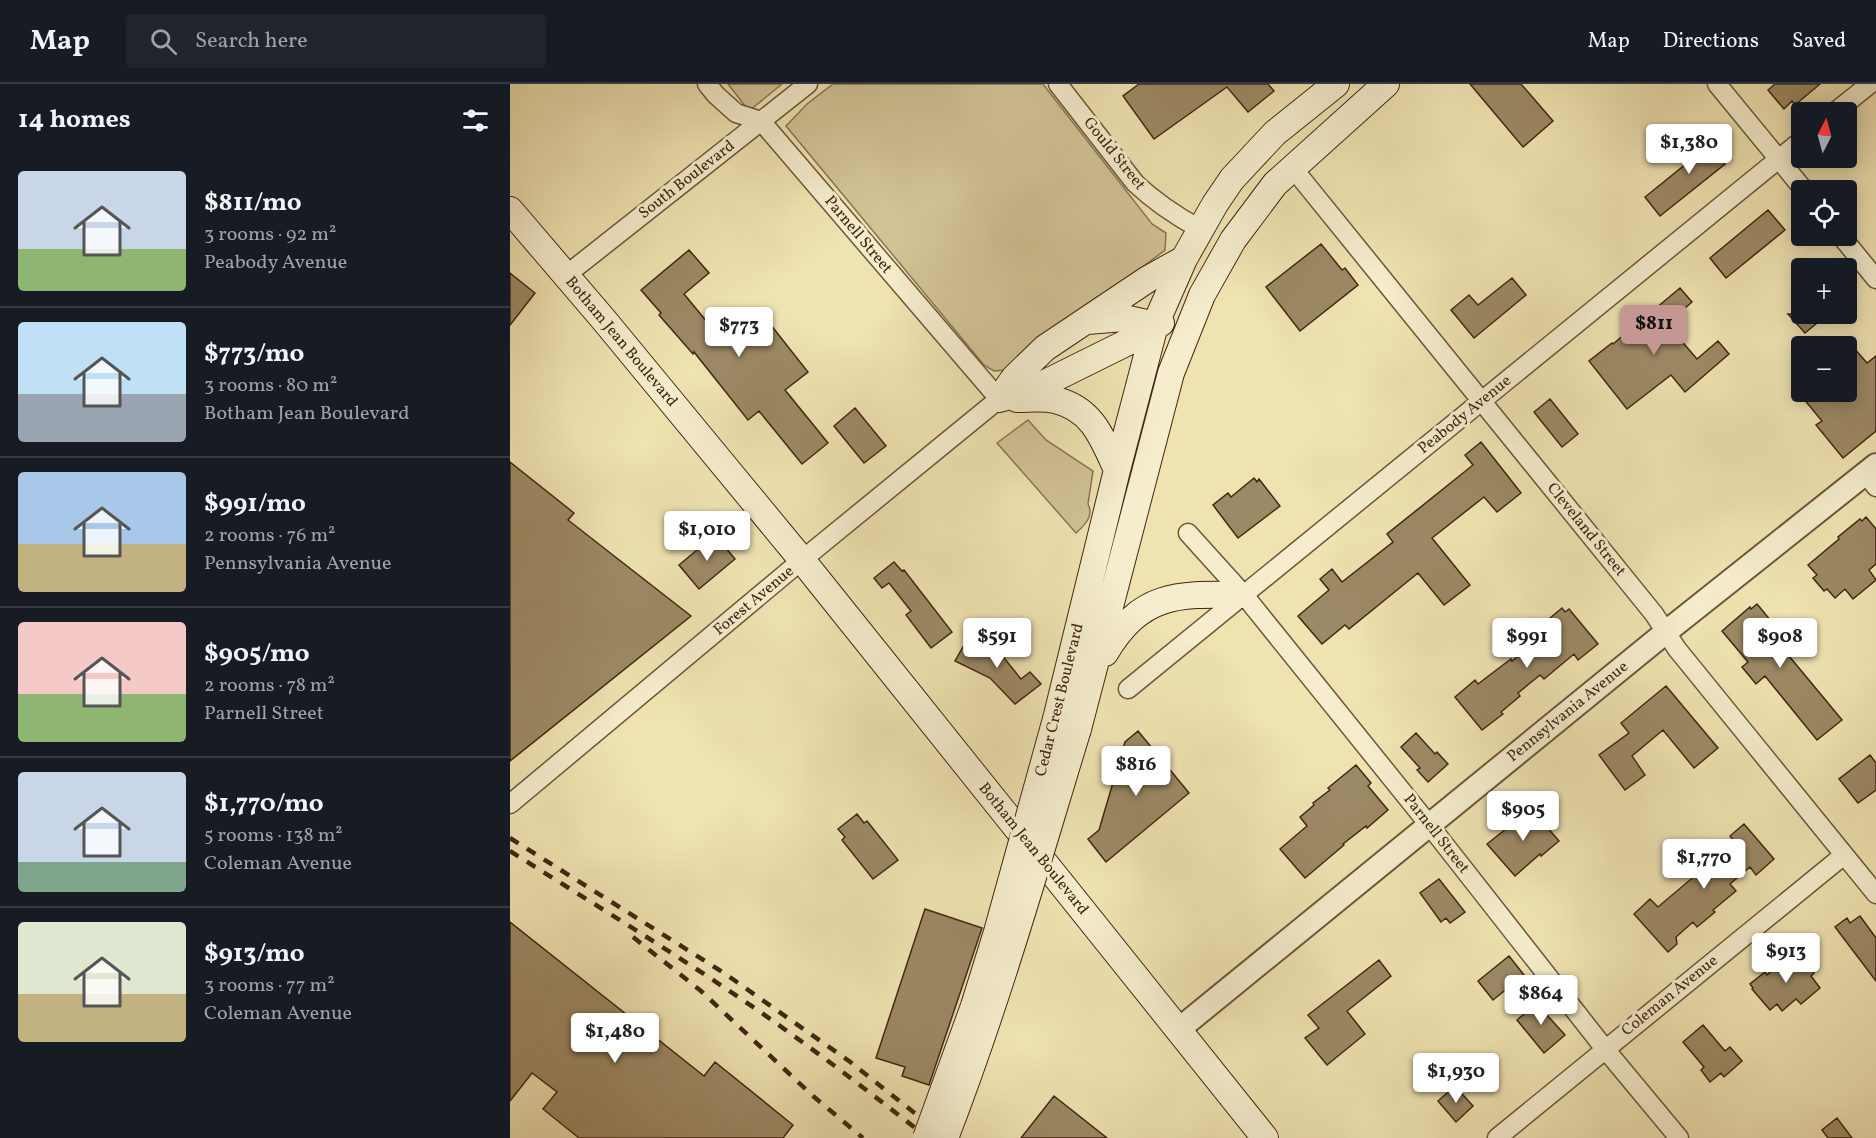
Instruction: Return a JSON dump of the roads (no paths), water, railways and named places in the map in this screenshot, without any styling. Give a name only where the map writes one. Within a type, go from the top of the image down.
[{"type":"main road","name":"Cedar Crest Boulevard","points":[[944,1138],[1001,984],[1067,724],[1116,470],[1155,325],[1184,259],[1232,179],[1275,133],[1336,84]]},
{"type":"main road","name":"Cedar Crest Boulevard","points":[[926,1138],[974,1006],[1067,724],[1094,671],[1171,373],[1202,295],[1233,240],[1275,184],[1378,87]]},
{"type":"main road","name":"Botham Jean Boulevard","points":[[510,210],[802,560],[1265,1138]]},
{"type":"main road","points":[[999,399],[1016,377],[1046,348],[1148,279],[1184,259]]},
{"type":"main road","points":[[999,399],[1029,391],[1136,338],[1155,325],[1195,312]]},
{"type":"main road","points":[[1084,321],[1124,318],[1155,325]]},
{"type":"main road","points":[[1155,325],[1166,351],[1171,373]]},
{"type":"main road","points":[[999,399],[1054,400],[1072,407],[1089,418],[1100,433],[1116,470]]},
{"type":"main road","points":[[1094,671],[1115,636],[1128,620],[1144,609],[1165,600],[1190,594],[1244,595]]},
{"type":"street","name":"Parnell Street","points":[[707,84],[736,113],[761,121],[999,399]]},
{"type":"street","name":"South Boulevard","points":[[565,276],[808,84]]},
{"type":"street","name":"Gould Street","points":[[1058,84],[1135,183],[1174,215],[1200,230]]},
{"type":"street","points":[[1717,84],[1796,180]]},
{"type":"street","points":[[1848,102],[1870,84]]},
{"type":"street","name":"Peabody Avenue","points":[[1128,689],[1791,149]]},
{"type":"street","name":"Cleveland Street","points":[[1293,167],[1653,614],[1677,649],[1876,894]]},
{"type":"street","points":[[1849,246],[1876,279]]},
{"type":"street","name":"Forest Avenue","points":[[510,804],[999,399]]},
{"type":"street","name":"Pennsylvania Avenue","points":[[1178,1030],[1666,632],[1873,475]]},
{"type":"street","name":"Parnell Street","points":[[1188,533],[1244,595],[1430,826],[1605,1049],[1679,1138]]},
{"type":"street","name":"Coleman Avenue","points":[[1497,1138],[1844,855]]},
{"type":"railway","points":[[510,838],[724,973],[849,1061],[946,1138]]},
{"type":"railway","points":[[510,851],[756,1009],[843,1072],[928,1138]]},
{"type":"railway","points":[[633,937],[701,991],[813,1096],[863,1138]]}]
